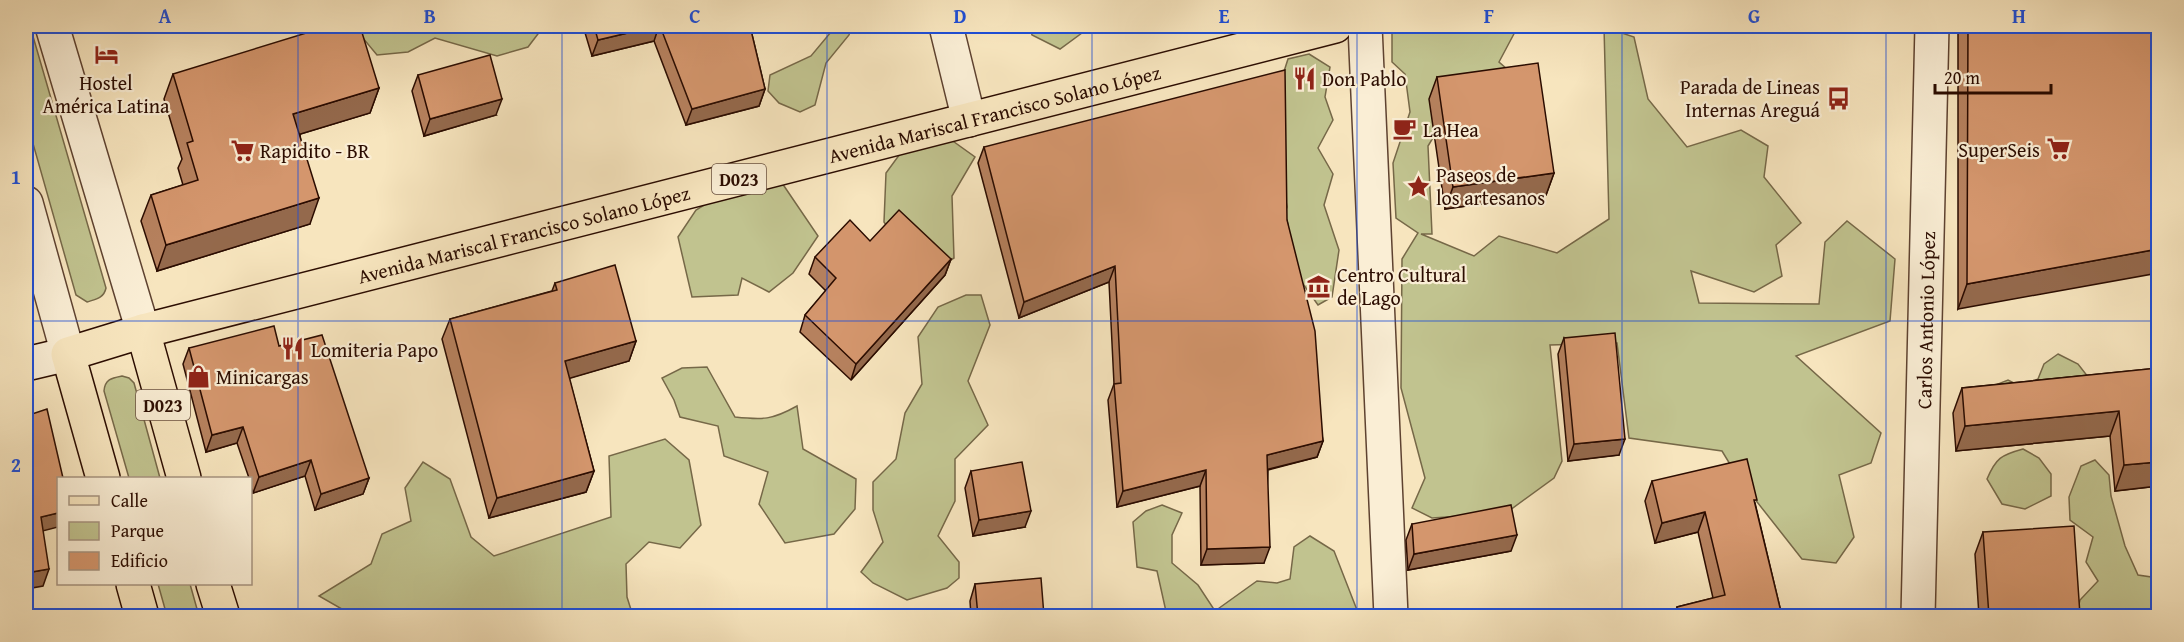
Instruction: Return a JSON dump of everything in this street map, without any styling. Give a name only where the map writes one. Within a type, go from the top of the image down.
[{"type":"main road","name":"Avenida Mariscal Francisco Solano López","points":[[68,354],[143,331],[1335,26]]},
{"type":"main road","name":"D023","points":[[143,331],[184,477]]},
{"type":"main road","points":[[68,354],[103,477]]},
{"type":"main road","points":[[133,585],[142,616]]},
{"type":"main road","points":[[213,585],[223,616]]},
{"type":"street","points":[[52,26],[143,331]]},
{"type":"street","points":[[945,26],[969,120]]},
{"type":"street","points":[[1365,26],[1390,616]]},
{"type":"street","name":"Carlos Antonio López","points":[[1918,616],[1932,26]]},
{"type":"street","points":[[26,203],[68,354]]},
{"type":"street","name":"Avenida Mariscal Francisco Solano López","points":[[26,364],[68,354]]},
{"type":"green space","points":[[26,26],[30,26],[106,288],[101,296],[87,302],[76,295],[26,119]]},
{"type":"green space","points":[[347,26],[544,26],[528,47],[497,56],[435,38],[408,52],[377,55],[358,32]]},
{"type":"green space","points":[[826,26],[852,26],[849,35],[826,63],[815,105],[800,112],[779,103],[768,91],[770,75],[811,56],[831,32]]},
{"type":"green space","points":[[1029,26],[1085,26],[1086,30],[1060,49],[1032,35]]},
{"type":"green space","points":[[1392,26],[1528,26],[1516,30],[1499,62],[1523,83],[1443,121],[1428,146],[1432,234],[1421,234],[1474,256],[1499,236],[1557,253],[1609,219],[1604,27],[1634,37],[1648,99],[1687,147],[1741,130],[1768,146],[1764,177],[1801,223],[1776,245],[1782,276],[1754,292],[1691,271],[1699,303],[1819,304],[1825,242],[1847,221],[1895,259],[1890,321],[1796,356],[1881,433],[1871,463],[1839,475],[1854,537],[1836,563],[1802,559],[1739,479],[1722,451],[1629,438],[1617,343],[1550,345],[1562,461],[1554,478],[1506,513],[1432,518],[1412,508],[1425,478],[1401,388],[1402,259],[1418,233],[1396,218],[1393,163],[1410,112],[1405,74],[1392,62]]},
{"type":"green space","points":[[1309,54],[1330,67],[1325,97],[1333,120],[1318,148],[1333,174],[1324,205],[1339,250],[1332,297],[1318,305],[1296,274],[1268,260],[1287,207],[1279,163],[1279,87],[1288,59]]},
{"type":"green space","points":[[936,129],[975,157],[952,196],[954,258],[940,267],[899,244],[884,222],[886,173],[905,147]]},
{"type":"green space","points":[[751,176],[782,183],[818,236],[793,273],[769,292],[742,278],[738,295],[692,297],[678,237],[696,210]]},
{"type":"green space","points":[[966,295],[981,295],[990,325],[968,381],[988,425],[955,459],[955,501],[938,536],[959,562],[959,578],[947,588],[907,600],[873,583],[861,572],[883,542],[873,510],[873,482],[896,459],[905,413],[922,384],[918,337],[938,307]]},
{"type":"green space","points":[[2058,354],[2078,364],[2092,382],[2076,400],[2037,399],[2003,409],[1988,400],[1993,386],[2008,380],[2022,387],[2038,379],[2044,364]]},
{"type":"green space","points":[[707,367],[735,417],[767,418],[797,406],[803,449],[856,479],[855,509],[834,534],[785,543],[759,504],[768,472],[724,456],[718,426],[680,417],[662,378],[682,368]]},
{"type":"green space","points":[[122,376],[134,383],[160,477],[129,477],[104,391],[107,382],[112,378]]},
{"type":"green space","points":[[665,439],[689,460],[701,525],[680,548],[649,542],[626,564],[627,597],[633,616],[354,616],[319,596],[371,564],[382,534],[411,521],[405,488],[423,462],[450,479],[471,537],[494,556],[611,517],[609,456]]},
{"type":"green space","points":[[2023,449],[2039,458],[2051,474],[2051,496],[2025,509],[2002,504],[1987,479],[2000,458]]},
{"type":"green space","points":[[2095,460],[2109,475],[2111,496],[2125,546],[2138,575],[2158,578],[2158,616],[2076,616],[2080,600],[2098,581],[2086,562],[2093,537],[2070,520],[2069,497],[2081,466]]},
{"type":"green space","points":[[1162,505],[1182,513],[1172,535],[1172,563],[1198,585],[1215,611],[1257,581],[1277,583],[1290,579],[1294,547],[1310,536],[1334,551],[1357,610],[1355,616],[1167,616],[1157,571],[1137,567],[1133,522],[1146,511]]},
{"type":"green space","points":[[158,585],[190,585],[199,616],[167,616]]},
{"type":"building","points":[[329,26],[360,26],[379,88],[293,114],[319,198],[166,245],[151,195],[198,180],[187,143],[193,141],[173,74]]},
{"type":"building","points":[[594,26],[657,26],[598,40]]},
{"type":"building","points":[[660,26],[750,26],[765,89],[692,109]]},
{"type":"building","name":"SuperSeis","points":[[1968,26],[2158,26],[2158,249],[1967,284]]},
{"type":"building","points":[[490,55],[502,99],[430,119],[418,75]]},
{"type":"building","points":[[1538,63],[1554,173],[1453,187],[1437,77]]},
{"type":"building","points":[[1285,70],[1287,220],[1315,331],[1323,441],[1267,455],[1270,547],[1207,549],[1206,470],[1123,491],[1114,384],[1121,383],[1115,266],[1024,302],[984,147]]},
{"type":"building","points":[[899,210],[951,259],[856,364],[805,315],[836,278],[815,257],[850,220],[870,241]]},
{"type":"building","points":[[615,265],[636,341],[565,361],[594,471],[497,498],[450,319],[557,290],[555,283]]},
{"type":"building","points":[[274,326],[279,346],[322,335],[369,478],[321,494],[311,460],[259,477],[243,427],[212,435],[189,348]]},
{"type":"building","points":[[1615,333],[1625,439],[1574,444],[1564,338]]},
{"type":"building","points":[[2158,368],[2158,462],[2124,465],[2119,411],[1965,426],[1962,388]]},
{"type":"building","points":[[47,409],[63,477],[57,477],[57,513],[41,517],[49,569],[26,573],[26,416]]},
{"type":"building","points":[[1747,459],[1757,500],[1754,500],[1782,616],[1680,616],[1677,607],[1725,595],[1705,512],[1662,523],[1652,481]]},
{"type":"building","points":[[1022,462],[1031,511],[979,520],[971,471]]},
{"type":"building","points":[[1511,505],[1517,535],[1414,554],[1412,524]]},
{"type":"building","points":[[2074,526],[2080,615],[1989,616],[1983,532]]},
{"type":"building","points":[[1041,578],[1044,616],[978,616],[975,584]]},
{"type":"place","name":"Hostel América Latina","points":[[106,54]]},
{"type":"place","name":"Don Pablo","points":[[1304,78]]},
{"type":"place","name":"Parada de Lineas Internas Areguá","points":[[1838,98]]},
{"type":"place","name":"La Hea","points":[[1405,129]]},
{"type":"place","name":"SuperSeis","points":[[2058,149]]},
{"type":"place","name":"Rapidito - BR","points":[[242,150]]},
{"type":"place","name":"Paseos de los artesanos","points":[[1418,186]]},
{"type":"place","name":"Centro Cultural de Lago","points":[[1319,286]]},
{"type":"place","name":"Lomiteria Papo","points":[[293,349]]},
{"type":"place","name":"Minicargas","points":[[198,376]]}]
